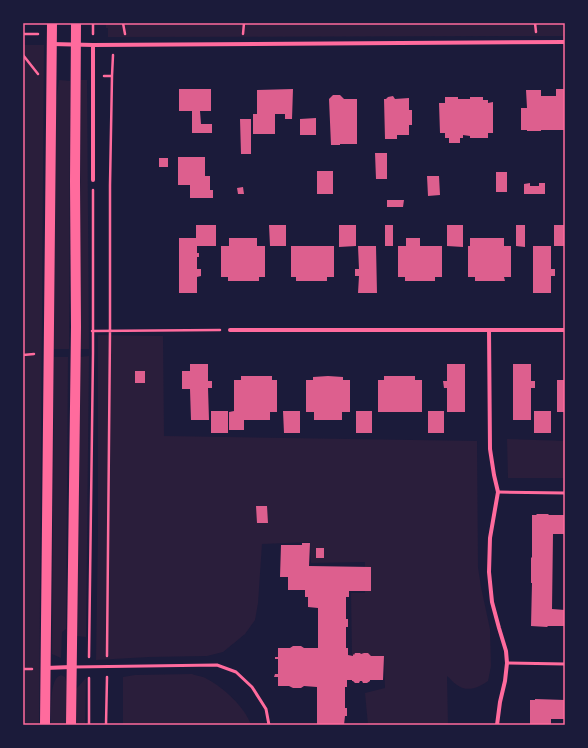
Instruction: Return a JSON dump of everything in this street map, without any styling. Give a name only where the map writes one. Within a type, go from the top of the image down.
[{"type":"main road","points":[[46,725],[52,23]]},
{"type":"main road","points":[[71,725],[76,328],[76,23]]},
{"type":"street","points":[[52,44],[565,42]]},
{"type":"street","points":[[93,45],[93,180]]},
{"type":"street","points":[[230,330],[565,330]]},
{"type":"street","points":[[489,330],[490,449],[498,492],[490,538],[489,572],[492,602],[506,651],[507,663],[497,725]]},
{"type":"street","points":[[46,668],[71,667]]},
{"type":"lane","points":[[498,492],[565,493]]},
{"type":"lane","points":[[507,663],[565,664]]},
{"type":"lane","points":[[71,667],[217,665],[236,672],[252,687],[266,710],[269,725]]},
{"type":"path","points":[[106,725],[110,186],[114,44]]},
{"type":"path","points":[[93,76],[112,76]]},
{"type":"path","points":[[89,725],[93,354],[93,180]]},
{"type":"path","points":[[92,331],[230,330]]},
{"type":"shaded area","points":[[106,23],[565,23],[565,36],[108,37],[108,28],[106,28]]},
{"type":"shaded area","points":[[23,45],[44,45],[39,725],[23,725]]},
{"type":"shaded area","points":[[59,80],[70,81],[69,349],[54,349],[54,117]]},
{"type":"shaded area","points":[[81,80],[87,80],[89,349],[79,349]]},
{"type":"shaded area","points":[[98,335],[163,336],[164,436],[477,441],[478,567],[490,629],[491,666],[488,681],[469,689],[465,689],[454,683],[447,676],[448,725],[368,725],[365,693],[385,688],[384,656],[352,656],[351,593],[365,593],[365,562],[311,563],[310,542],[262,544],[258,603],[255,620],[245,634],[223,652],[207,656],[96,660]]},
{"type":"shaded area","points":[[89,356],[86,637],[76,636],[79,357]]},
{"type":"shaded area","points":[[54,357],[68,357],[66,629],[62,632],[61,658],[52,654]]},
{"type":"shaded area","points":[[507,439],[565,441],[565,478],[508,478]]},
{"type":"shaded area","points":[[192,674],[205,678],[227,693],[244,711],[251,725],[123,725],[123,677],[135,675]]},
{"type":"shaded area","points":[[61,675],[65,677],[66,681],[66,725],[51,725],[51,701],[54,683]]},
{"type":"shaded area","points":[[86,678],[85,725],[76,725],[76,689]]},
{"type":"building","points":[[179,89],[211,89],[211,111],[200,111],[201,124],[212,124],[212,133],[192,133],[192,111],[179,111]]},
{"type":"building","points":[[293,89],[292,119],[285,119],[285,114],[275,114],[275,134],[253,134],[253,114],[257,114],[257,90]]},
{"type":"building","points":[[556,89],[565,89],[565,130],[521,130],[521,108],[527,108],[526,90],[541,90],[541,96],[556,96]]},
{"type":"building","points":[[333,95],[340,95],[344,99],[357,99],[357,144],[331,145],[329,99]]},
{"type":"building","points":[[393,96],[395,99],[409,98],[409,110],[412,110],[412,125],[409,125],[409,135],[397,135],[397,139],[385,139],[384,99]]},
{"type":"building","points":[[445,97],[470,99],[470,97],[483,97],[483,100],[488,100],[488,103],[493,102],[493,133],[488,133],[488,138],[470,138],[470,136],[463,135],[463,138],[460,138],[460,143],[449,143],[449,138],[445,138],[445,133],[440,133],[439,103],[445,103]]},
{"type":"building","points":[[316,118],[316,135],[300,135],[300,119]]},
{"type":"building","points":[[240,119],[251,119],[251,154],[241,154]]},
{"type":"building","points":[[375,153],[387,153],[387,179],[376,179]]},
{"type":"building","points":[[178,157],[205,157],[205,176],[210,176],[210,190],[213,190],[213,198],[190,198],[190,185],[178,185]]},
{"type":"building","points":[[159,158],[168,158],[168,167],[159,167]]},
{"type":"building","points":[[317,171],[333,171],[333,194],[317,194]]},
{"type":"building","points":[[496,172],[507,172],[507,192],[496,192]]},
{"type":"building","points":[[427,176],[439,176],[440,195],[428,196]]},
{"type":"building","points":[[530,183],[530,186],[539,186],[539,183],[545,183],[545,194],[524,194],[524,184]]},
{"type":"building","points":[[243,187],[244,194],[238,194],[237,188]]},
{"type":"building","points":[[387,200],[404,200],[403,207],[387,207]]},
{"type":"building","points":[[196,225],[216,225],[216,246],[197,246],[197,253],[199,253],[199,257],[197,257],[197,269],[201,269],[201,276],[197,277],[197,293],[179,293],[179,238],[196,238]]},
{"type":"building","points":[[269,225],[286,225],[286,246],[270,246]]},
{"type":"building","points":[[339,225],[356,225],[356,246],[339,247]]},
{"type":"building","points":[[385,225],[393,225],[393,246],[385,246]]},
{"type":"building","points":[[447,225],[463,225],[463,247],[447,246]]},
{"type":"building","points":[[516,225],[525,225],[525,247],[516,246]]},
{"type":"building","points":[[554,225],[565,225],[565,246],[554,246]]},
{"type":"building","points":[[229,238],[257,238],[257,246],[265,246],[265,277],[259,277],[259,281],[228,281],[228,277],[221,277],[221,246],[229,246]]},
{"type":"building","points":[[406,238],[420,238],[420,246],[442,246],[442,277],[435,277],[435,281],[405,281],[405,277],[398,277],[398,246],[406,246]]},
{"type":"building","points":[[470,238],[504,238],[504,246],[511,246],[511,277],[504,277],[505,281],[475,281],[475,277],[468,277],[468,246],[470,246]]},
{"type":"building","points":[[291,246],[334,246],[334,277],[327,277],[327,281],[296,281],[296,277],[291,277]]},
{"type":"building","points":[[358,246],[376,246],[377,293],[358,293],[359,276],[355,276],[355,269],[359,269]]},
{"type":"building","points":[[533,246],[551,246],[551,269],[555,269],[555,276],[551,276],[551,293],[533,293]]},
{"type":"building","points":[[190,364],[208,364],[208,381],[212,381],[212,388],[208,388],[209,420],[191,420],[190,389],[182,389],[182,371],[190,371]]},
{"type":"building","points":[[447,364],[465,364],[465,412],[447,412],[447,388],[444,388],[443,381],[447,381]]},
{"type":"building","points":[[513,364],[531,364],[531,381],[535,381],[535,388],[531,388],[531,420],[513,420]]},
{"type":"building","points":[[135,371],[145,371],[145,383],[135,383]]},
{"type":"building","points":[[241,376],[272,376],[272,380],[277,380],[277,412],[270,412],[270,420],[244,420],[244,430],[229,430],[229,412],[234,411],[234,380],[241,380]]},
{"type":"building","points":[[384,376],[415,376],[415,380],[422,380],[422,412],[378,412],[378,380],[384,380]]},
{"type":"building","points":[[313,377],[343,377],[343,380],[350,380],[350,412],[342,412],[342,420],[314,420],[314,412],[306,412],[306,380],[313,380]]},
{"type":"building","points":[[557,380],[565,380],[565,412],[557,412]]},
{"type":"building","points":[[211,411],[228,411],[228,433],[211,433]]},
{"type":"building","points":[[283,411],[300,411],[300,433],[284,433]]},
{"type":"building","points":[[356,411],[372,411],[372,433],[356,433]]},
{"type":"building","points":[[428,411],[444,411],[444,433],[428,433]]},
{"type":"building","points":[[534,411],[551,411],[551,433],[534,433]]},
{"type":"building","points":[[256,506],[267,506],[268,523],[257,523]]},
{"type":"building","points":[[532,515],[565,515],[565,534],[553,534],[552,609],[565,610],[565,626],[531,626]]},
{"type":"building","points":[[302,543],[310,543],[309,566],[371,567],[371,591],[349,591],[349,597],[346,597],[346,619],[348,619],[348,627],[346,627],[346,648],[348,648],[348,655],[353,656],[355,653],[368,653],[371,656],[384,656],[383,680],[370,680],[367,683],[360,681],[359,683],[355,683],[352,680],[347,680],[347,687],[345,687],[345,708],[347,708],[347,716],[345,716],[344,725],[317,725],[317,687],[304,686],[301,688],[293,688],[289,686],[278,686],[278,677],[274,677],[275,674],[278,674],[278,659],[275,659],[275,657],[278,657],[278,648],[301,646],[304,648],[318,648],[318,608],[308,607],[308,597],[305,597],[305,590],[288,590],[288,577],[280,577],[281,545],[302,545]]},
{"type":"building","points":[[316,548],[324,548],[324,558],[316,558]]},
{"type":"building","points":[[530,700],[565,700],[565,719],[551,719],[551,725],[530,725]]}]
